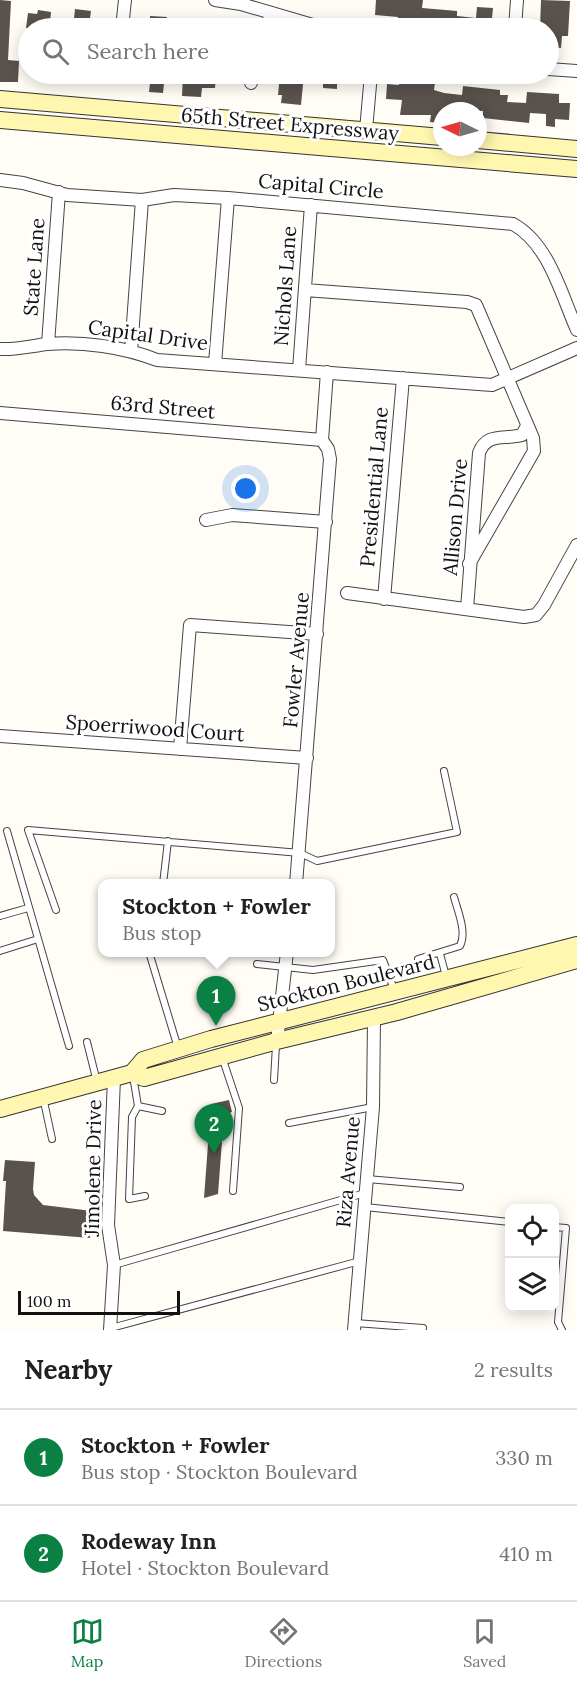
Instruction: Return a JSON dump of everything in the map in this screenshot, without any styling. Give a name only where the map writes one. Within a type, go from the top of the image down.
[{"type":"main road","name":"65th Street Expressway","points":[[0,99],[433,136]]},
{"type":"main road","name":"65th Street Expressway","points":[[0,120],[577,169]]},
{"type":"main road","points":[[487,141],[577,149]]},
{"type":"main road","name":"Stockton Boulevard","points":[[0,1109],[132,1073],[142,1060],[178,1049],[577,945]]},
{"type":"main road","points":[[554,967],[564,954],[577,951]]},
{"type":"main road","name":"Stockton Boulevard","points":[[132,1073],[144,1078],[277,1041],[374,1018],[577,960]]},
{"type":"main road","points":[[368,999],[374,1018]]},
{"type":"street","points":[[123,18],[125,0]]},
{"type":"street","points":[[215,0],[286,18]]},
{"type":"street","points":[[516,18],[517,0]]},
{"type":"street","points":[[270,18],[271,14]]},
{"type":"street","points":[[559,70],[577,71]]},
{"type":"street","points":[[366,130],[370,84]]},
{"type":"street","name":"Capital Circle","points":[[0,180],[59,192],[142,200],[174,195],[228,198],[513,224],[528,232],[539,245],[577,330]]},
{"type":"street","name":"State Lane","points":[[48,344],[59,192]]},
{"type":"street","points":[[215,364],[228,198]]},
{"type":"street","points":[[131,351],[142,200]]},
{"type":"street","name":"Nichols Lane","points":[[299,370],[311,205]]},
{"type":"street","points":[[305,290],[467,302],[476,305],[533,438],[534,451],[469,564]]},
{"type":"street","name":"Capital Drive","points":[[0,349],[48,344],[90,345],[131,351],[157,360],[492,385],[577,348]]},
{"type":"street","points":[[322,440],[327,372]]},
{"type":"street","name":"Presidential Lane","points":[[384,599],[403,378]]},
{"type":"street","name":"63rd Street","points":[[0,413],[322,440]]},
{"type":"street","name":"Allison Drive","points":[[467,609],[479,453],[482,444],[491,438],[522,435],[527,426]]},
{"type":"street","name":"Fowler Avenue","points":[[297,879],[330,459],[328,449],[322,440]]},
{"type":"street","points":[[206,519],[231,515],[326,522]]},
{"type":"street","points":[[346,593],[524,617],[536,615],[544,606],[577,545]]},
{"type":"street","points":[[180,749],[190,625],[317,634]]},
{"type":"street","name":"Spoerriwood Court","points":[[0,736],[307,758]]},
{"type":"street","points":[[277,1041],[286,957]]},
{"type":"street","name":"Riza Avenue","points":[[354,1327],[373,1107],[374,1018]]},
{"type":"street","name":"Jimolene Drive","points":[[110,1329],[114,1265],[108,1225],[114,1078]]},
{"type":"lane","points":[[56,910],[28,830],[300,853],[317,861],[457,832],[444,771]]},
{"type":"lane","points":[[7,831],[69,1046]]},
{"type":"lane","points":[[164,879],[168,842]]},
{"type":"lane","points":[[418,959],[460,946],[463,940],[461,921],[454,897]]},
{"type":"lane","points":[[0,916],[28,908]]},
{"type":"lane","points":[[0,951],[38,939]]},
{"type":"lane","points":[[440,954],[447,979]]},
{"type":"lane","points":[[150,957],[178,1049]]},
{"type":"lane","points":[[257,964],[313,970],[383,960],[395,992]]},
{"type":"lane","points":[[274,1080],[277,1041]]},
{"type":"lane","points":[[87,1042],[97,1082]]},
{"type":"lane","points":[[222,1057],[239,1108],[232,1191]]},
{"type":"lane","points":[[132,1073],[138,1106],[132,1117],[129,1199],[145,1196]]},
{"type":"lane","points":[[43,1097],[52,1139]]},
{"type":"lane","points":[[138,1106],[162,1111]]},
{"type":"lane","points":[[289,1123],[373,1107]]},
{"type":"lane","points":[[367,1179],[460,1187]]},
{"type":"lane","points":[[114,1265],[365,1193]]},
{"type":"lane","points":[[364,1207],[505,1221]]},
{"type":"lane","points":[[559,1227],[566,1228],[558,1322],[562,1330]]},
{"type":"lane","points":[[110,1329],[360,1261]]},
{"type":"lane","points":[[354,1327],[423,1328]]},
{"type":"building","points":[[0,0],[11,1],[8,60],[18,61],[18,82],[0,82]]},
{"type":"building","points":[[376,0],[423,0],[422,8],[457,11],[457,16],[476,18],[398,18],[375,15]]},
{"type":"building","points":[[541,0],[570,1],[568,36],[562,36],[561,48],[559,48],[559,18],[540,18]]},
{"type":"building","points":[[477,7],[493,8],[492,18],[476,18]]},
{"type":"building","points":[[75,9],[91,11],[90,18],[74,18]]},
{"type":"building","points":[[38,10],[51,12],[50,18],[27,18],[28,13],[37,14]]},
{"type":"building","points":[[150,16],[167,17],[167,18],[150,18]]},
{"type":"building","points":[[150,84],[164,84],[163,93],[149,92]]},
{"type":"building","points":[[183,84],[215,84],[215,88],[202,88],[201,97],[182,96]]},
{"type":"building","points":[[279,84],[303,84],[301,105],[281,103],[282,95],[278,95]]},
{"type":"building","points":[[323,84],[337,84],[337,89],[323,88]]},
{"type":"building","points":[[387,84],[435,84],[434,90],[462,95],[463,86],[500,90],[500,95],[508,95],[507,102],[526,103],[527,92],[559,94],[559,103],[570,103],[569,120],[555,119],[555,127],[546,126],[546,114],[530,113],[529,123],[487,118],[487,102],[433,102],[433,122],[430,122],[431,115],[400,115],[402,100],[386,99]]},
{"type":"building","points":[[229,1100],[232,1112],[224,1115],[218,1194],[204,1198],[211,1104]]},
{"type":"building","points":[[5,1160],[35,1162],[34,1195],[43,1205],[92,1211],[90,1238],[3,1231]]},
{"type":"place","name":"Stockton + Fowler","points":[[216,1026]]},
{"type":"place","name":"Rodeway Inn","points":[[214,1154]]}]
